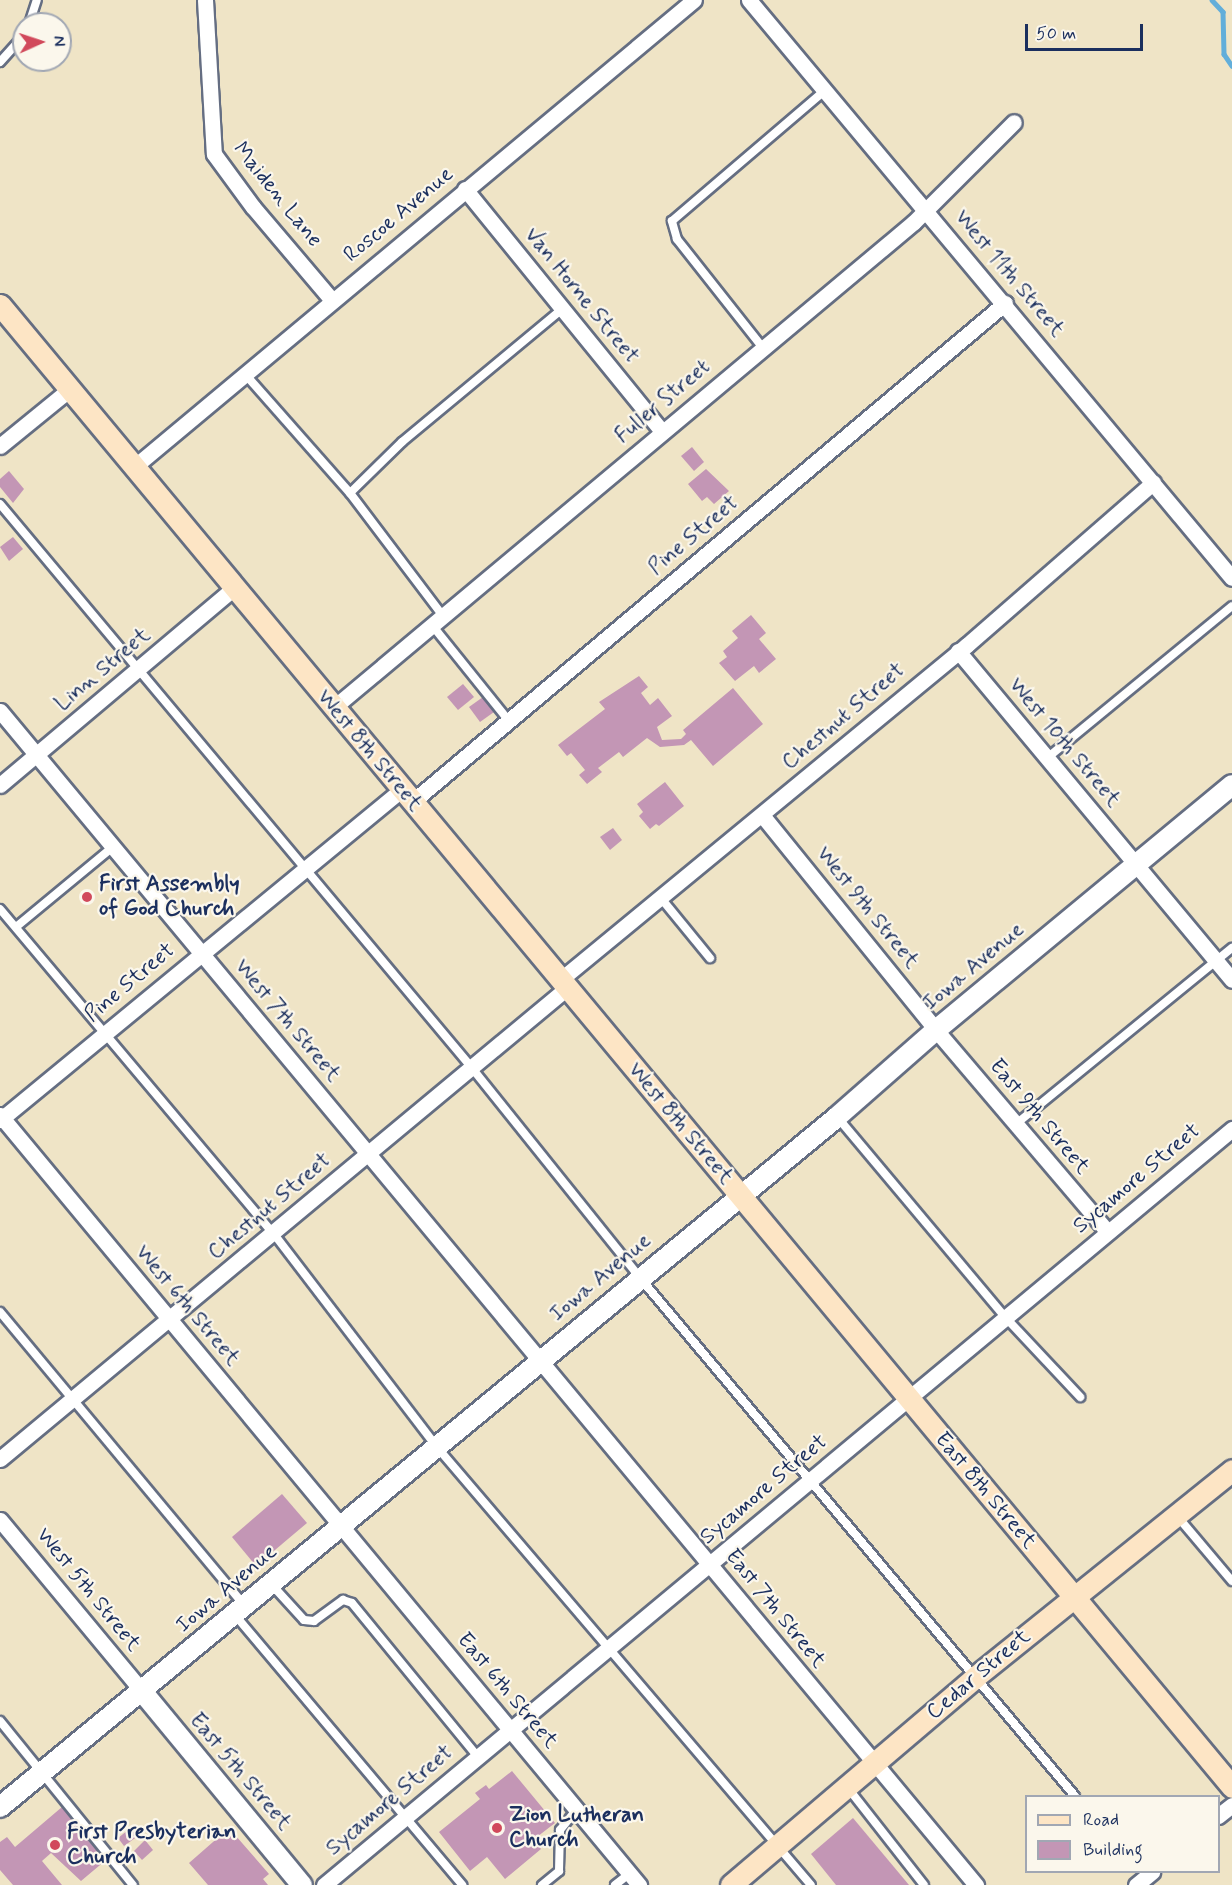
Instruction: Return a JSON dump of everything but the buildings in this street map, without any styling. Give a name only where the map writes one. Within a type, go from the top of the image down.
[{"type":"main road","name":"West 8th Street","points":[[0,305],[739,1195]]},
{"type":"main road","name":"East 8th Street","points":[[739,1195],[1232,1787]]},
{"type":"main road","name":"Cedar Street","points":[[730,1885],[975,1677],[1232,1470]]},
{"type":"street","name":"Maiden Lane","points":[[206,0],[214,154],[253,207],[333,300]]},
{"type":"street","name":"Roscoe Avenue","points":[[134,467],[694,0]]},
{"type":"street","name":"West 11th Street","points":[[749,0],[1005,303],[1232,578]]},
{"type":"street","name":"Fuller Street","points":[[333,708],[926,210],[1014,122]]},
{"type":"street","name":"Van Horne Street","points":[[465,189],[662,431]]},
{"type":"street","name":"Pine Street","points":[[1,1118],[305,868],[509,721],[1005,303]]},
{"type":"street","points":[[0,446],[70,389]]},
{"type":"street","name":"Chestnut Street","points":[[0,1459],[472,1068],[660,897],[958,651],[1153,483]]},
{"type":"street","name":"Linn Street","points":[[0,785],[234,588]]},
{"type":"street","name":"West 10th Street","points":[[958,651],[1232,980]]},
{"type":"street","name":"West 7th Street","points":[[0,711],[540,1360]]},
{"type":"street","name":"Iowa Avenue","points":[[0,1808],[739,1195],[837,1117],[936,1030],[1232,785]]},
{"type":"street","name":"West 9th Street","points":[[762,815],[936,1030]]},
{"type":"street","name":"East 9th Street","points":[[936,1030],[1108,1232]]},
{"type":"street","name":"West 6th Street","points":[[1,1118],[170,1318],[340,1525]]},
{"type":"street","name":"Sycamore Street","points":[[324,1885],[1232,1129]]},
{"type":"street","name":"East 7th Street","points":[[540,1360],[976,1885]]},
{"type":"street","name":"West 5th Street","points":[[0,1520],[141,1690]]},
{"type":"street","name":"East 6th Street","points":[[340,1525],[634,1879]]},
{"type":"street","name":"East 5th Street","points":[[141,1690],[302,1885]]},
{"type":"street","points":[[1220,1814],[1232,1805]]},
{"type":"lane","points":[[0,62],[12,48]]},
{"type":"lane","points":[[763,348],[677,239],[672,221],[824,91]]},
{"type":"lane","points":[[350,493],[402,442],[562,309]]},
{"type":"lane","points":[[244,373],[350,493],[509,721]]},
{"type":"lane","points":[[0,504],[137,671],[472,1068],[640,1278],[1074,1795]]},
{"type":"lane","points":[[1047,758],[1232,606]]},
{"type":"lane","points":[[16,927],[114,846]]},
{"type":"lane","points":[[660,897],[710,958]]},
{"type":"lane","points":[[0,909],[274,1234],[436,1446],[811,1885]]},
{"type":"lane","points":[[1016,1124],[1232,948]]},
{"type":"lane","points":[[837,1117],[1005,1317],[1080,1397]]},
{"type":"lane","points":[[0,1312],[73,1399],[406,1819],[462,1885]]},
{"type":"lane","points":[[1176,1515],[1232,1581]]},
{"type":"lane","points":[[271,1584],[304,1620],[314,1621],[343,1600],[352,1603],[478,1757]]},
{"type":"lane","points":[[0,1721],[133,1885]]},
{"type":"lane","points":[[848,1787],[924,1885]]},
{"type":"lane","points":[[542,1885],[560,1871],[561,1830],[576,1810]]},
{"type":"lane","points":[[615,1885],[634,1879]]},
{"type":"waterway","points":[[1212,0],[1223,12],[1224,54],[1232,66]]},
{"type":"place","name":"First Assembly of God Church","points":[[87,897]]},
{"type":"place","name":"Zion Lutheran Church","points":[[497,1828]]},
{"type":"place","name":"First Presbyterian Church","points":[[55,1845]]}]
